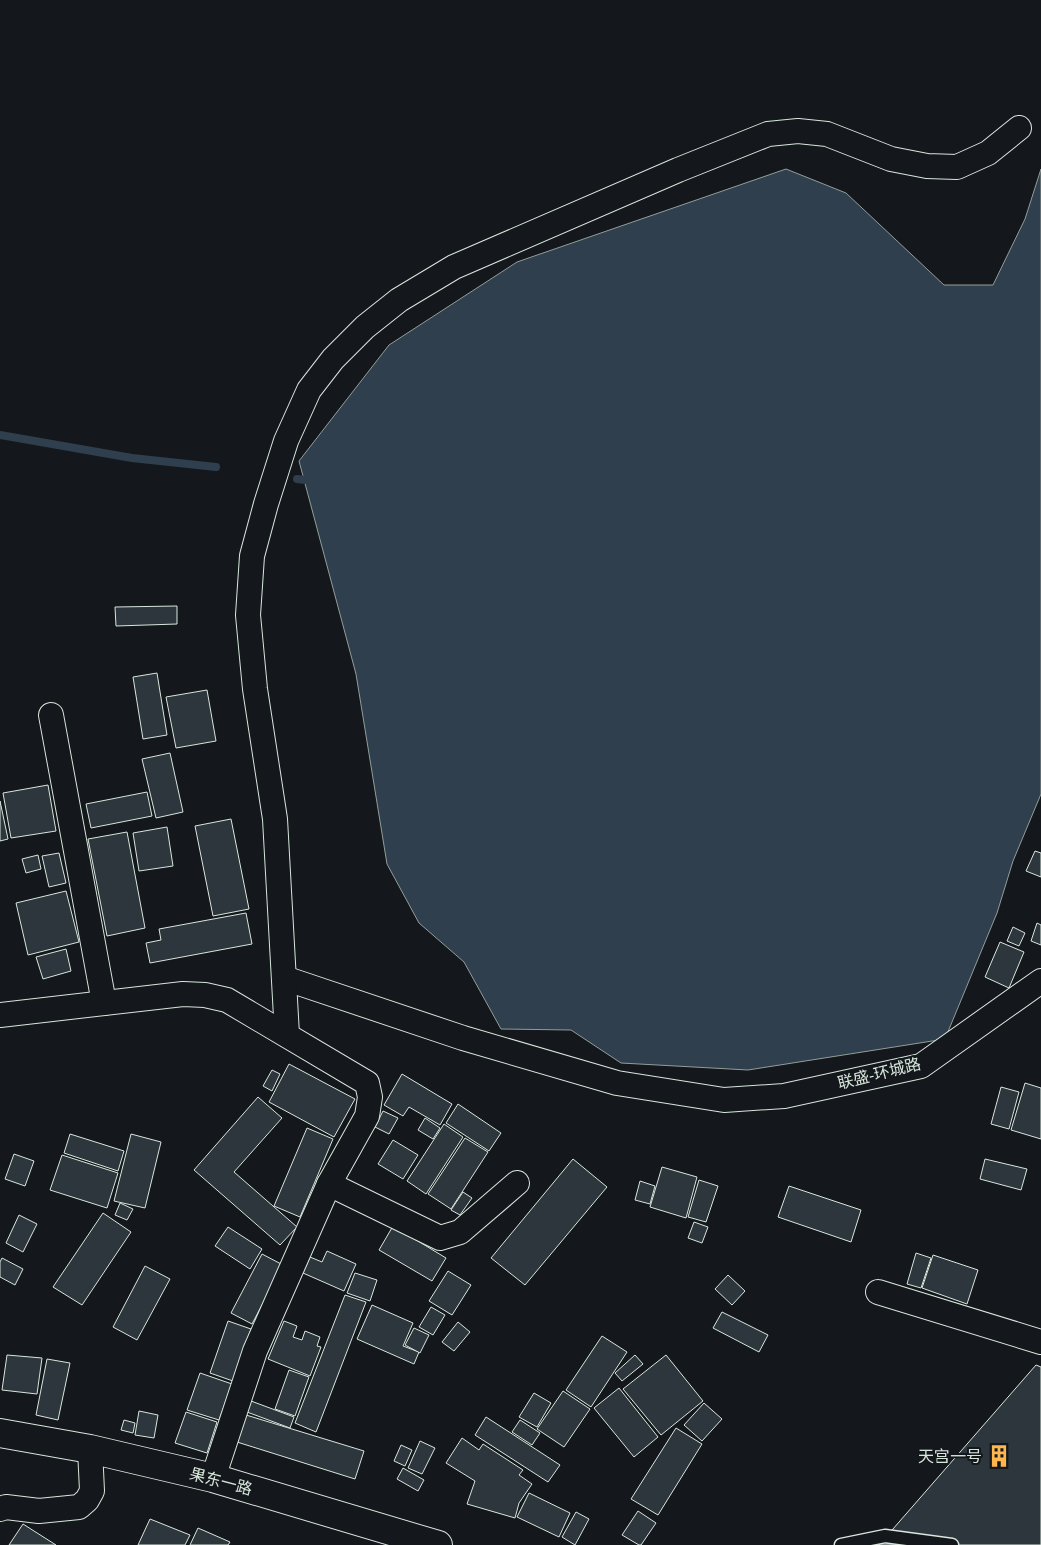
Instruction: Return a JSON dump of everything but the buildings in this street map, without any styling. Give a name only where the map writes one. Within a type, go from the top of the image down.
[{"type":"main road","name":"果东一路","points":[[0,1433],[90,1449],[213,1478],[438,1545]]},
{"type":"street","points":[[287,1035],[275,819],[255,689],[248,615],[252,556],[286,441],[310,390],[333,358],[365,327],[399,300],[454,268],[678,170],[768,134],[798,131],[828,134],[891,159],[927,166],[956,167],[988,153],[1019,128]]},
{"type":"street","points":[[51,715],[104,1003]]},
{"type":"street","name":"联盛-环城路","points":[[284,978],[463,1038],[617,1083],[724,1100],[784,1096],[921,1066],[1041,981]]},
{"type":"street","points":[[0,1015],[183,994],[205,995],[227,1000],[367,1083],[370,1097],[367,1116],[329,1184],[255,1351],[213,1478]]},
{"type":"street","points":[[329,1184],[440,1238],[460,1232],[517,1182]]},
{"type":"street","points":[[878,1292],[1041,1342]]},
{"type":"street","points":[[0,1509],[6,1507],[39,1511],[79,1507],[87,1500],[92,1491],[90,1449]]},
{"type":"lane","points":[[841,1545],[885,1536],[952,1545]]},
{"type":"water","points":[[786,169],[846,193],[944,285],[993,285],[1025,219],[1041,169],[1041,794],[1013,861],[997,913],[945,1039],[748,1070],[621,1063],[571,1030],[501,1029],[464,962],[419,923],[387,864],[356,674],[299,461],[389,345],[517,262]]},
{"type":"waterway","points":[[0,435],[132,458],[216,467]]},
{"type":"waterway","points":[[297,479],[314,481]]},
{"type":"place","name":"天宫一号","points":[[999,1456]]}]
